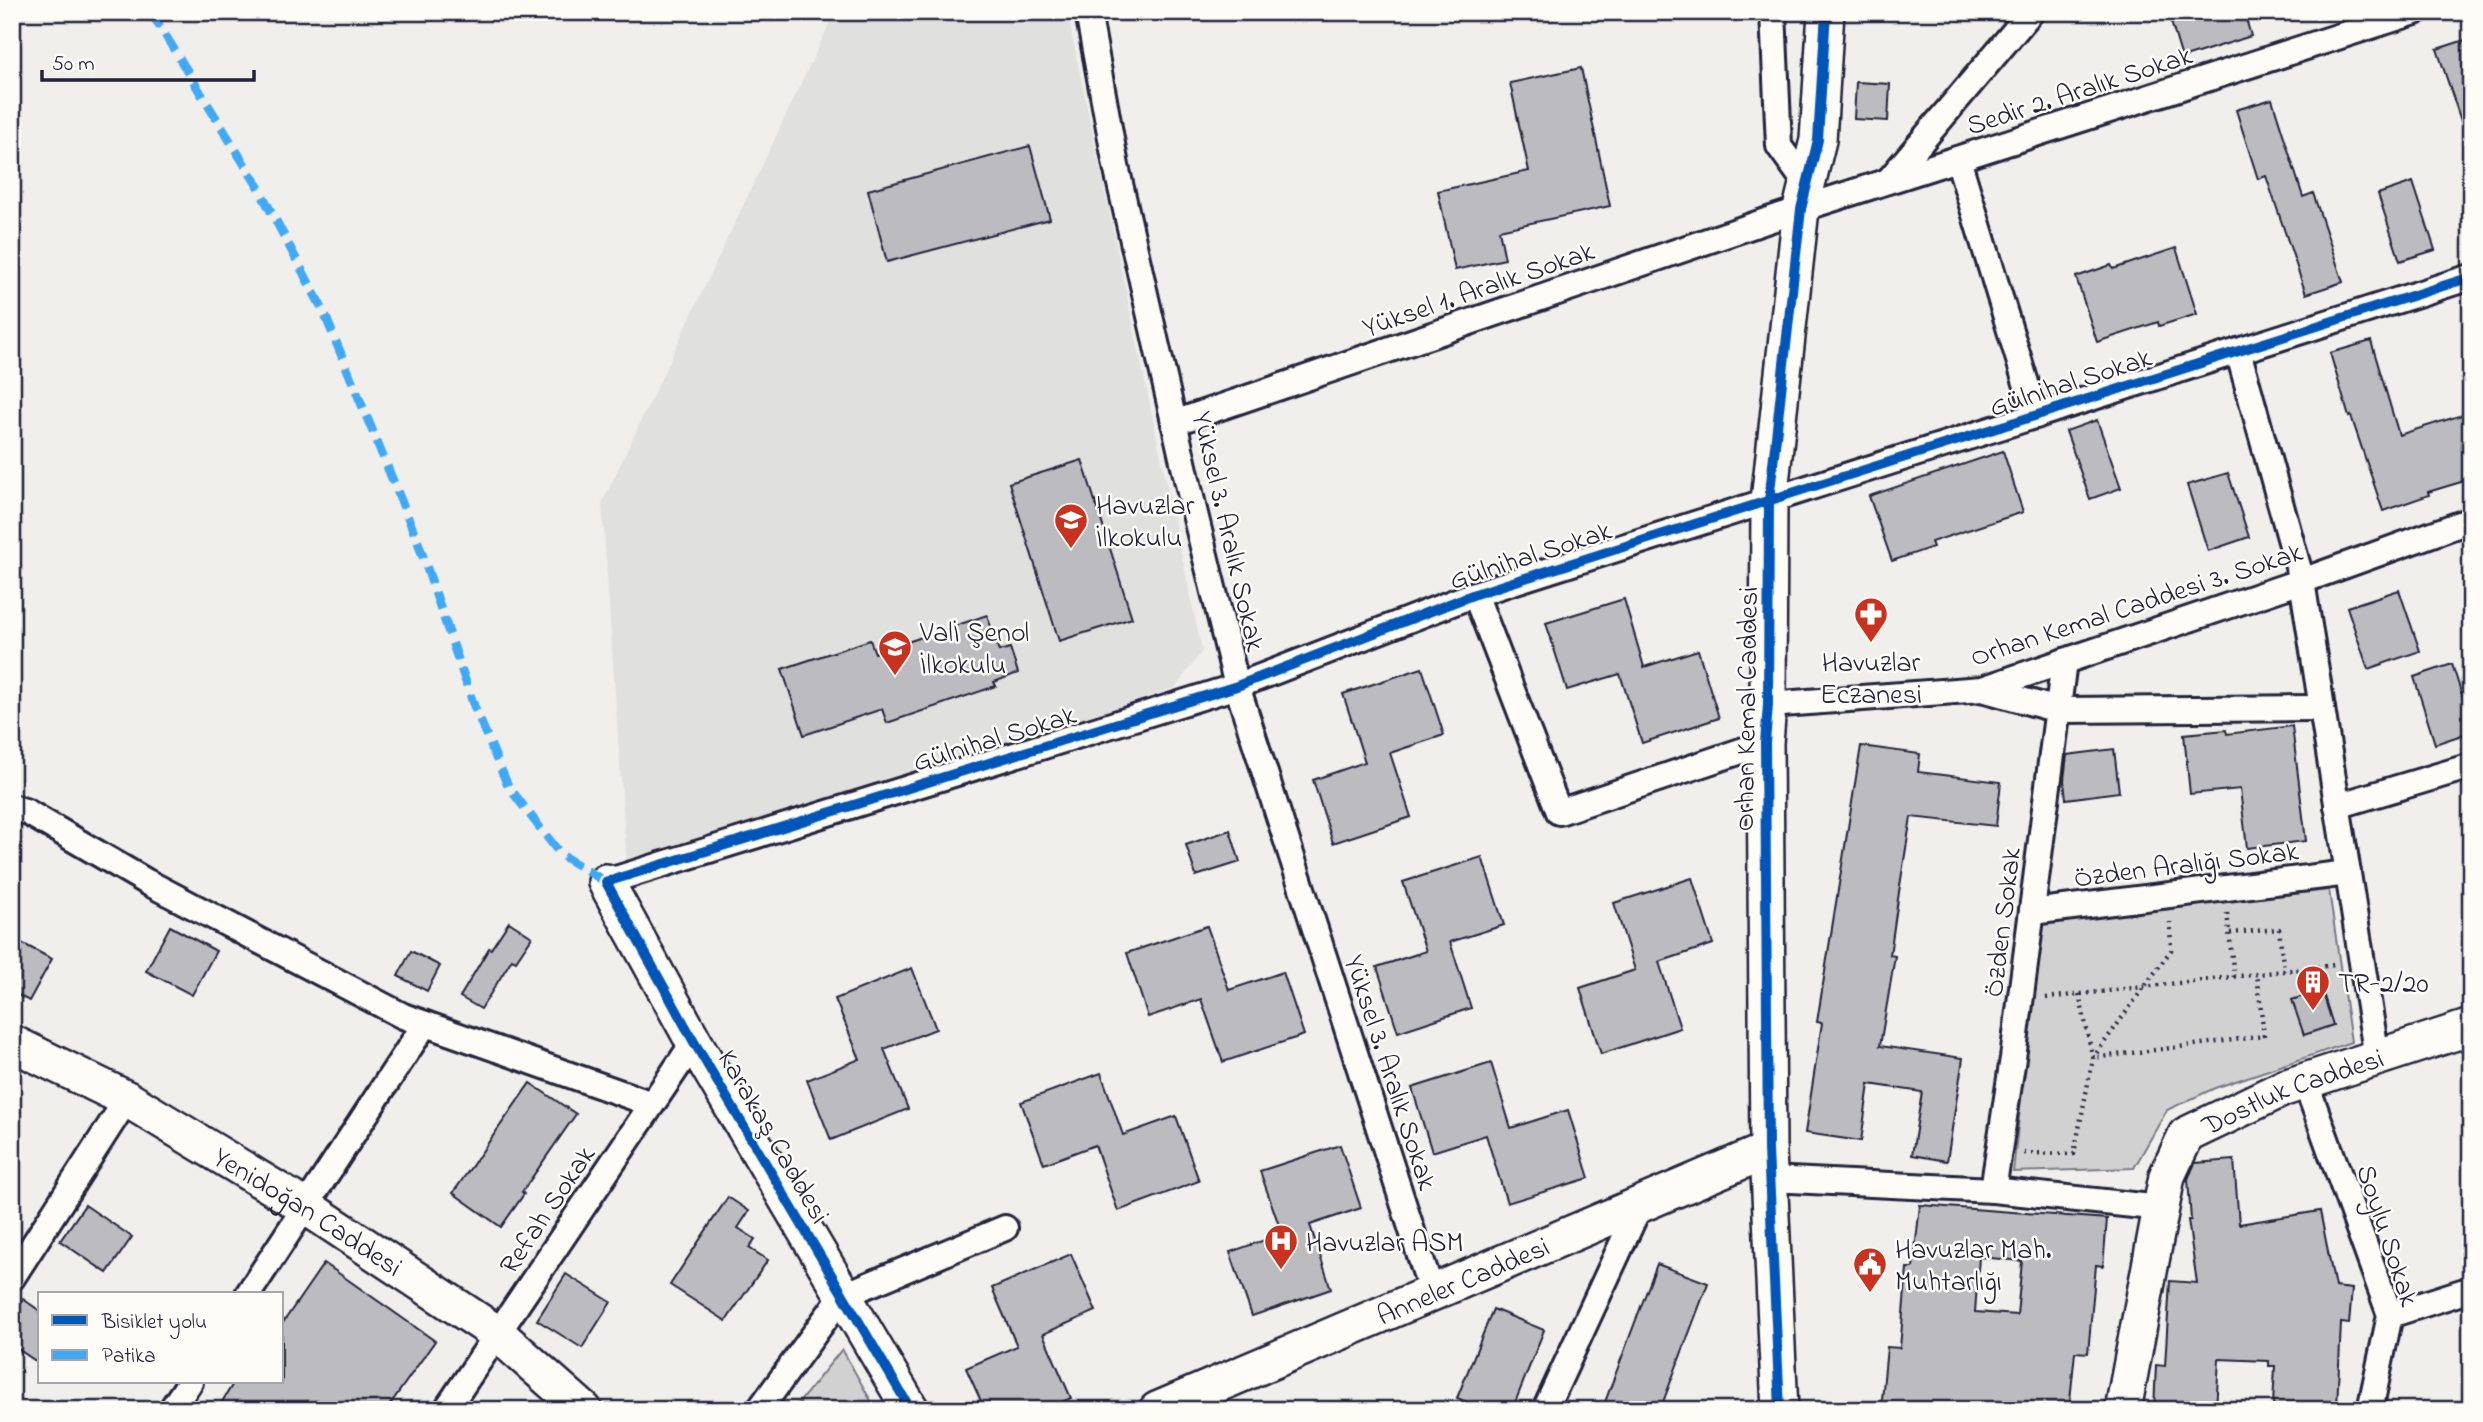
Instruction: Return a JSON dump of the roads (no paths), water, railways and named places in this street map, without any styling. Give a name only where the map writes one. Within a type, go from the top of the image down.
[{"type":"street","name":"Yüksel 3. Aralık Sokak","points":[[1088,12],[1116,166],[1237,686],[1432,1293]]},
{"type":"street","points":[[1773,12],[1779,146],[1804,197]]},
{"type":"street","name":"Orhan Kemal Caddesi","points":[[1780,1410],[1769,1165],[1765,743],[1768,705],[1769,501],[1804,197],[1818,140],[1826,12]]},
{"type":"street","points":[[1889,181],[2031,12]]},
{"type":"street","name":"Sedir 2. Aralık Sokak","points":[[1804,197],[1889,181],[2416,12]]},
{"type":"street","points":[[1958,159],[2036,416]]},
{"type":"street","name":"Yüksel 1. Aralık Sokak","points":[[1174,423],[1804,197]]},
{"type":"street","name":"Gülnihal Sokak","points":[[606,882],[1237,686],[1475,594],[2471,277]]},
{"type":"street","points":[[2238,351],[2302,581],[2377,1058]]},
{"type":"street","name":"Orhan Kemal Caddesi 3. Sokak","points":[[1768,705],[1982,689],[2302,581],[2471,520]]},
{"type":"street","points":[[1475,594],[1559,812],[1765,743]]},
{"type":"street","name":"Özden Sokak","points":[[1993,1189],[2021,1001],[2064,661]]},
{"type":"street","points":[[1982,689],[2058,710],[2322,708]]},
{"type":"street","points":[[2337,806],[2471,766]]},
{"type":"street","points":[[12,807],[27,812],[147,882],[402,1016],[652,1104]]},
{"type":"street","name":"Özden Aralığı Sokak","points":[[2032,912],[2348,873]]},
{"type":"street","name":"Karakaş Caddesi","points":[[606,882],[694,1042],[911,1410]]},
{"type":"street","points":[[249,1292],[425,1024]]},
{"type":"street","name":"Dostluk Caddesi","points":[[2123,1410],[2167,1176],[2186,1135],[2284,1088],[2471,1027]]},
{"type":"street","name":"Refah Sokak","points":[[446,1410],[694,1042]]},
{"type":"street","name":"Yenidoğan Caddesi","points":[[12,1043],[127,1099],[306,1207],[498,1334],[584,1410]]},
{"type":"street","name":"Soylu Sokak","points":[[2305,1081],[2390,1315],[2370,1410]]},
{"type":"street","points":[[12,1278],[127,1099]]},
{"type":"street","points":[[1769,1165],[2161,1208]]},
{"type":"street","name":"Anneler Caddesi","points":[[1157,1410],[1640,1205],[1769,1165]]},
{"type":"street","points":[[1545,1410],[1640,1205]]},
{"type":"street","points":[[759,1410],[842,1296],[1005,1228]]},
{"type":"street","points":[[2390,1315],[2471,1289]]},
{"type":"street","points":[[171,1410],[189,1384]]},
{"type":"place","name":"Havuzlar İlkokulu","points":[[1071,550]]},
{"type":"place","name":"Havuzlar Eczanesi","points":[[1871,644]]},
{"type":"place","name":"Valİ Şenol İlkokulu","points":[[895,677]]},
{"type":"place","name":"TR-2/20","points":[[2313,1012]]},
{"type":"place","name":"Havuzlar ASM","points":[[1281,1271]]},
{"type":"place","name":"Havuzlar Mah. Muhtarlığı","points":[[1870,1294]]}]
